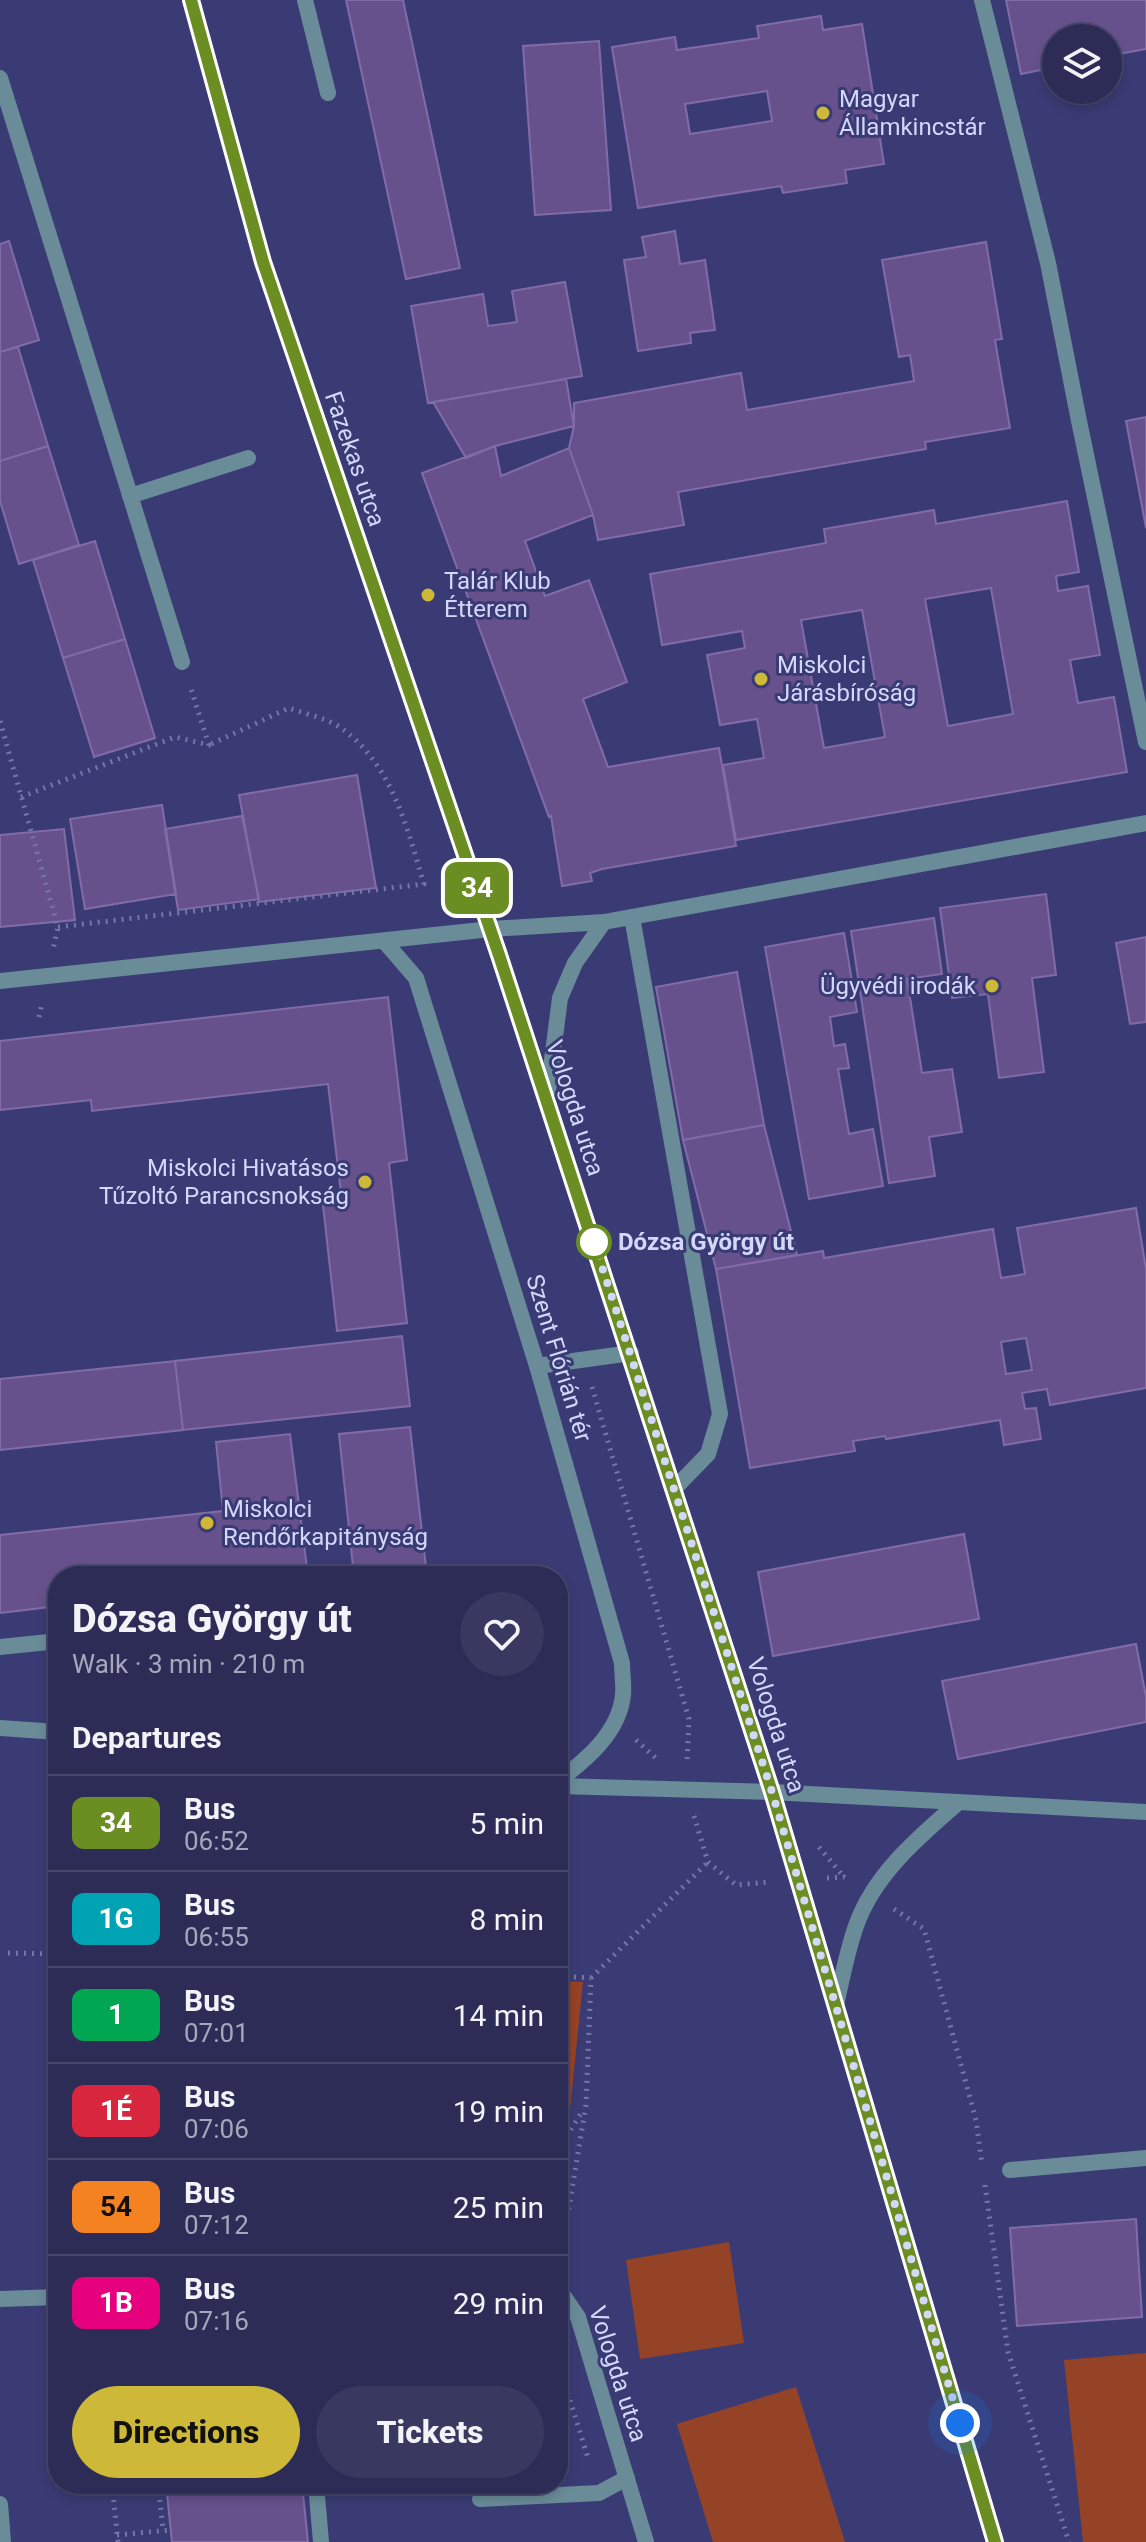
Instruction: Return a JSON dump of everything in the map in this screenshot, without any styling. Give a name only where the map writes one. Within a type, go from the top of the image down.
[{"type":"street","name":"Fazekas utca","points":[[191,0],[263,262],[491,929]]},
{"type":"street","points":[[305,0],[328,93]]},
{"type":"street","points":[[982,0],[1048,263],[1146,742]]},
{"type":"street","points":[[0,78],[182,662]]},
{"type":"street","points":[[130,496],[248,458]]},
{"type":"street","points":[[0,981],[491,929],[604,922],[897,866],[1146,823]]},
{"type":"street","points":[[632,917],[720,1414],[708,1454],[675,1488]]},
{"type":"street","points":[[547,1099],[560,998],[575,963],[604,922]]},
{"type":"street","name":"Vologda utca","points":[[491,929],[772,1792],[995,2542]]},
{"type":"street","name":"Szent Flórián tér","points":[[384,941],[416,978],[537,1366],[622,1663],[623,1697],[614,1724],[588,1758],[568,1775]]},
{"type":"street","points":[[537,1366],[631,1353]]},
{"type":"street","points":[[0,1647],[48,1642]]},
{"type":"street","points":[[0,1728],[48,1731]]},
{"type":"street","points":[[568,1784],[1146,1812]]},
{"type":"street","points":[[836,2005],[857,1924],[873,1894],[905,1849],[959,1802]]},
{"type":"street","points":[[1010,2170],[1146,2158]]},
{"type":"street","points":[[0,2299],[48,2297]]},
{"type":"street","name":"Vologda utca","points":[[568,2302],[578,2317],[646,2542]]},
{"type":"street","name":"Vologda utca","points":[[480,2499],[599,2493],[627,2478]]},
{"type":"street","points":[[317,2494],[321,2542]]},
{"type":"street","points":[[0,2504],[3,2542]]},
{"type":"path","points":[[182,662],[209,745]]},
{"type":"path","points":[[21,797],[175,737],[209,745],[289,708],[340,727],[375,760],[405,819],[424,884],[58,927]]},
{"type":"path","points":[[0,721],[58,927],[39,1017]]},
{"type":"path","points":[[0,736],[6,743]]},
{"type":"path","points":[[583,1359],[689,1719],[686,1790],[708,1862],[736,1885],[844,1877],[924,1929],[976,2120],[983,2166]]},
{"type":"path","points":[[614,1724],[647,1748],[686,1790]]},
{"type":"path","points":[[568,2214],[586,2105],[591,1978],[708,1862]]},
{"type":"path","points":[[8,1953],[48,1954]]},
{"type":"path","points":[[568,1977],[591,1978]]},
{"type":"path","points":[[568,2134],[586,2105]]},
{"type":"path","points":[[985,2182],[1008,2352],[1069,2542]]},
{"type":"path","points":[[568,2394],[599,2493]]},
{"type":"path","points":[[115,2494],[118,2538],[171,2530]]},
{"type":"path","points":[[159,2494],[163,2530]]},
{"type":"shaded area","points":[[568,1981],[583,1982],[568,2129]]},
{"type":"shaded area","points":[[729,2242],[744,2343],[640,2359],[626,2260]]},
{"type":"shaded area","points":[[1146,2353],[1146,2542],[1083,2542],[1064,2360]]},
{"type":"shaded area","points":[[796,2387],[845,2542],[713,2542],[677,2424]]},
{"type":"building","points":[[346,0],[403,0],[460,268],[406,279]]},
{"type":"building","points":[[1006,0],[1146,0],[1146,49],[1122,53],[1122,24],[1042,24],[1042,70],[1021,74]]},
{"type":"building","name":"Magyar Államkincstár","points":[[821,16],[823,30],[862,24],[884,164],[845,170],[847,183],[783,193],[781,186],[638,208],[612,47],[675,37],[677,50],[759,38],[757,26]],"holes":[[[767,91],[772,121],[690,134],[685,104]]]},
{"type":"building","points":[[599,41],[611,210],[535,215],[523,46]]},
{"type":"building","points":[[675,231],[680,264],[705,260],[715,330],[690,333],[691,343],[638,351],[624,260],[646,257],[642,237]]},
{"type":"building","points":[[9,241],[39,340],[0,352],[0,244]]},
{"type":"building","points":[[986,242],[1002,339],[995,340],[1010,428],[925,442],[926,449],[678,492],[684,525],[598,540],[593,515],[569,448],[574,426],[574,403],[741,373],[747,410],[914,381],[910,355],[899,357],[882,260]]},
{"type":"building","points":[[565,282],[582,376],[428,403],[411,306],[483,294],[488,326],[517,322],[512,291]]},
{"type":"building","points":[[18,347],[48,446],[0,461],[0,352]]},
{"type":"building","points":[[566,379],[574,426],[495,446],[466,458],[433,402]]},
{"type":"building","points":[[1146,417],[1146,528],[1126,421]]},
{"type":"building","points":[[48,446],[79,545],[19,564],[0,501],[0,461]]},
{"type":"building","name":"Miskolci Járásbíróság","points":[[495,446],[501,476],[569,448],[593,515],[525,541],[545,596],[589,580],[627,682],[583,699],[608,767],[719,748],[736,846],[602,869],[590,873],[592,881],[562,886],[551,816],[422,473]]},
{"type":"building","name":"Miskolci Járásbíróság","points":[[1067,501],[1079,572],[1056,576],[1058,591],[1088,586],[1100,655],[1070,660],[1078,703],[1114,697],[1127,772],[736,840],[723,765],[764,758],[757,719],[720,725],[707,655],[745,648],[742,631],[662,645],[650,574],[826,543],[824,529],[934,510],[936,524]],"holes":[[[991,588],[1013,714],[948,726],[925,599]],[[862,610],[885,737],[824,748],[801,620]]]},
{"type":"building","points":[[95,541],[125,639],[63,658],[33,560]]},
{"type":"building","points":[[125,639],[155,738],[94,757],[63,658]]},
{"type":"building","points":[[357,775],[376,888],[259,902],[239,795]]},
{"type":"building","points":[[162,805],[176,894],[85,909],[70,819]]},
{"type":"building","points":[[242,816],[259,899],[178,910],[165,829]]},
{"type":"building","points":[[64,829],[75,920],[0,927],[0,835]]},
{"type":"building","name":"Ügyvédi irodák","points":[[1046,894],[1056,975],[1032,978],[1044,1072],[999,1078],[988,994],[952,998],[940,908]]},
{"type":"building","points":[[934,918],[942,974],[907,979],[922,1073],[952,1069],[962,1132],[929,1137],[935,1176],[889,1183],[851,931]]},
{"type":"building","points":[[844,933],[857,1012],[830,1017],[834,1046],[845,1044],[849,1068],[838,1069],[849,1134],[873,1129],[883,1186],[809,1199],[765,947]]},
{"type":"building","points":[[1146,937],[1146,1022],[1130,1024],[1116,943]]},
{"type":"building","points":[[737,972],[764,1125],[683,1140],[656,987]]},
{"type":"building","name":"Miskolci Hivatásos Tűzoltó Parancsnokság","points":[[388,997],[407,1160],[389,1163],[407,1323],[337,1331],[323,1205],[342,1202],[328,1084],[92,1111],[91,1100],[0,1110],[0,1041]]},
{"type":"building","points":[[764,1125],[797,1255],[716,1269],[683,1140]]},
{"type":"building","points":[[1136,1208],[1146,1269],[1146,1388],[1050,1405],[1047,1389],[1022,1393],[1025,1409],[1036,1408],[1041,1439],[1004,1445],[1000,1420],[886,1439],[885,1436],[853,1441],[855,1451],[750,1468],[716,1269],[823,1251],[824,1258],[993,1229],[1001,1278],[1025,1274],[1017,1228]],"holes":[[[1026,1338],[1032,1370],[1006,1374],[1001,1342]]]},
{"type":"building","points":[[402,1336],[410,1406],[183,1430],[175,1361]]},
{"type":"building","points":[[175,1361],[183,1430],[0,1450],[0,1379]]},
{"type":"building","name":"Miskolci Rendőrkapitányság","points":[[410,1427],[426,1566],[353,1566],[339,1434]]},
{"type":"building","name":"Miskolci Rendőrkapitányság","points":[[290,1434],[307,1566],[48,1566],[48,1607],[0,1613],[0,1535],[223,1511],[216,1442]]},
{"type":"building","points":[[964,1534],[979,1619],[773,1656],[758,1572]]},
{"type":"building","points":[[1136,1644],[1146,1697],[1146,1722],[958,1759],[942,1681]]},
{"type":"building","points":[[1136,2219],[1142,2317],[1017,2326],[1010,2228]]},
{"type":"building","points":[[167,2494],[303,2494],[308,2542],[172,2542]]},
{"type":"bus line","name":"34","points":[[191,0],[263,262],[499,955],[772,1792],[995,2542]]},
{"type":"place","name":"Magyar Államkincstár","points":[[823,113]]},
{"type":"place","name":"Talár Klub Étterem","points":[[428,595]]},
{"type":"place","name":"Miskolci Járásbíróság","points":[[761,679]]},
{"type":"place","name":"Ügyvédi irodák","points":[[992,986]]},
{"type":"place","name":"Miskolci Hivatásos Tűzoltó Parancsnokság","points":[[365,1182]]},
{"type":"place","name":"Dózsa György út","points":[[594,1242]]},
{"type":"place","name":"Miskolci Rendőrkapitányság","points":[[207,1523]]},
{"type":"route","points":[[594,1242],[772,1792],[960,2423]]}]
